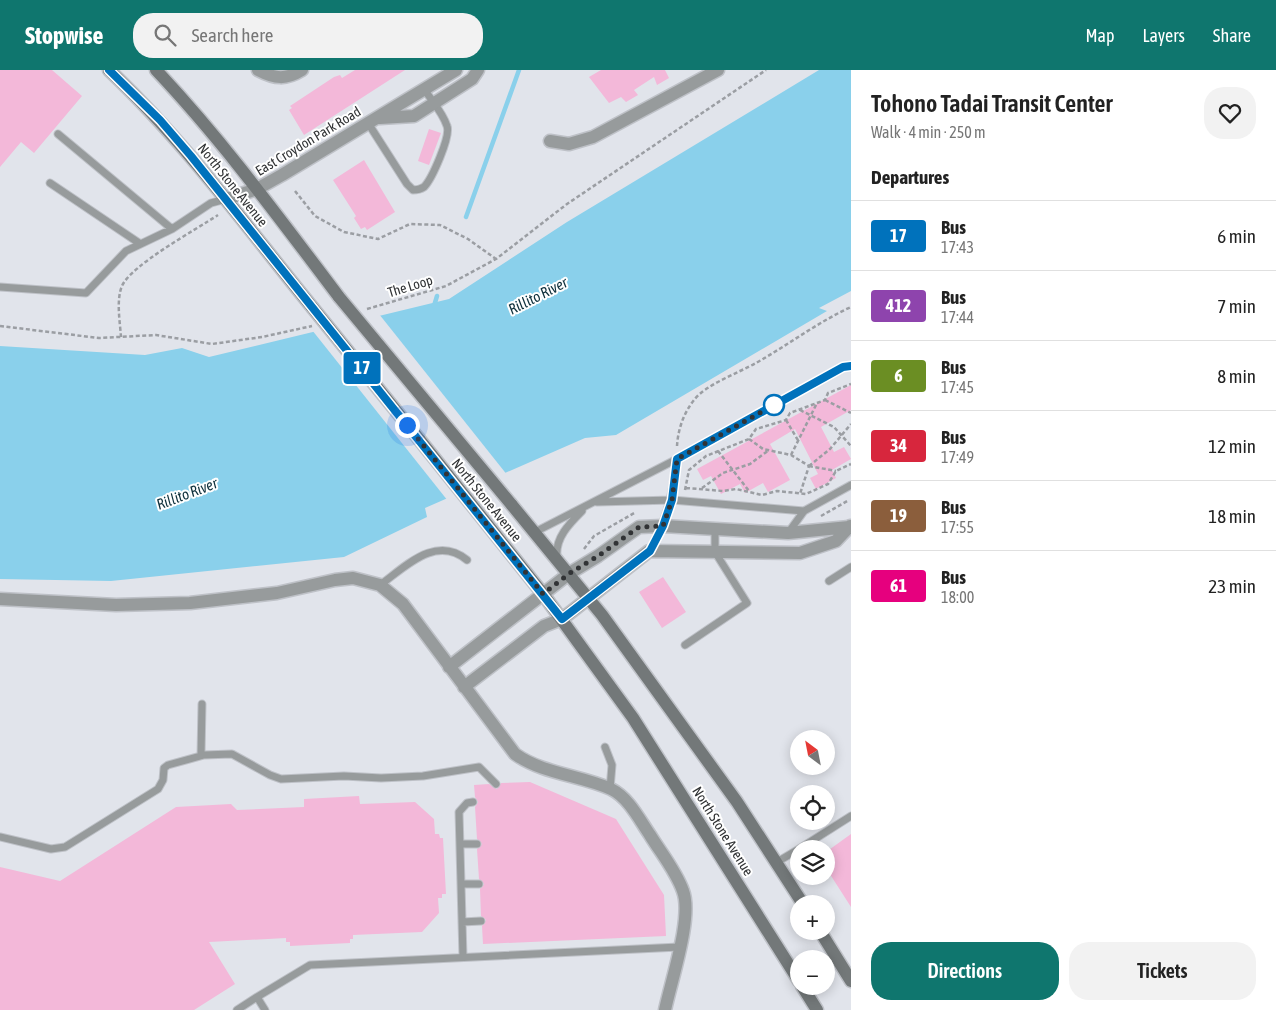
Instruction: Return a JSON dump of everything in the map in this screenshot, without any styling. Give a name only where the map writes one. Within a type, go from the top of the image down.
[{"type":"main road","name":"North Stone Avenue","points":[[109,70],[160,120],[226,198],[562,619],[662,762],[790,967]]},
{"type":"main road","name":"North Stone Avenue","points":[[156,70],[214,135],[257,188],[339,297],[589,597],[732,796],[797,895]]},
{"type":"main road","points":[[826,940],[851,981]]},
{"type":"main road","points":[[808,995],[817,1010]]},
{"type":"street","points":[[258,70],[272,78],[290,78],[302,70]]},
{"type":"street","name":"East Croydon Park Road","points":[[226,198],[257,188],[456,70]]},
{"type":"street","points":[[550,141],[569,144],[593,137],[718,70]]},
{"type":"street","name":"East Croydon Park Road","points":[[373,120],[414,116],[434,104],[472,73]]},
{"type":"street","points":[[449,667],[570,573],[639,527],[663,526],[788,533],[850,526]]},
{"type":"street","points":[[464,687],[544,626],[562,619],[650,551],[800,553],[836,541],[850,526]]},
{"type":"street","points":[[0,600],[152,605],[262,595],[344,578],[361,579],[380,585],[403,604],[506,745],[524,761],[610,789],[629,804],[680,882],[685,898],[686,913],[665,1010]]},
{"type":"lane","points":[[373,120],[407,184],[413,190],[422,189],[428,182],[447,136],[448,127],[424,89]]},
{"type":"lane","points":[[58,134],[172,228]]},
{"type":"lane","points":[[50,183],[139,243]]},
{"type":"lane","points":[[0,287],[86,293],[126,251],[172,228],[211,203],[226,198]]},
{"type":"lane","points":[[535,532],[677,459],[843,367],[851,366]]},
{"type":"lane","points":[[650,551],[663,526],[672,500],[677,459]]},
{"type":"lane","points":[[788,533],[804,511],[851,484]]},
{"type":"lane","points":[[557,558],[556,547],[568,525],[591,504],[672,500],[804,511]]},
{"type":"lane","points":[[685,644],[746,603],[715,552],[715,529]]},
{"type":"lane","points":[[380,585],[419,557],[433,550],[448,550],[467,560]]},
{"type":"lane","points":[[829,581],[851,566]]},
{"type":"lane","points":[[201,755],[202,704]]},
{"type":"lane","points":[[605,747],[612,765],[610,789]]},
{"type":"lane","points":[[0,838],[50,849],[65,848],[158,789],[163,780],[164,768],[168,765],[201,755],[232,754],[281,779],[344,776],[381,778],[423,776],[479,767],[496,784]]},
{"type":"lane","points":[[463,957],[459,812],[467,803],[473,802]]},
{"type":"lane","points":[[813,840],[851,816]]},
{"type":"lane","points":[[460,844],[477,844]]},
{"type":"lane","points":[[777,862],[790,854]]},
{"type":"lane","points":[[461,884],[479,884]]},
{"type":"lane","points":[[462,922],[481,922]]},
{"type":"lane","points":[[237,1010],[310,965],[679,947]]},
{"type":"lane","points":[[257,997],[265,1010]]},
{"type":"path","name":"The Loop","points":[[367,309],[446,286],[496,259],[568,204],[766,70]]},
{"type":"path","points":[[295,191],[315,216],[344,232],[378,238],[410,224],[440,226],[468,239],[496,259]]},
{"type":"path","points":[[122,336],[120,311],[122,286],[138,267],[218,215]]},
{"type":"path","points":[[677,448],[678,433],[684,416],[694,400],[703,392],[756,363],[851,306]]},
{"type":"path","points":[[0,326],[99,338],[156,335],[212,344],[262,337],[321,323]]},
{"type":"path","points":[[825,400],[828,393],[851,384]]},
{"type":"path","points":[[684,494],[689,470],[706,456],[748,439],[756,429],[786,420],[790,413],[825,400],[851,413]]},
{"type":"path","points":[[791,455],[812,416],[817,402]]},
{"type":"path","points":[[799,410],[834,426],[851,446]]},
{"type":"path","points":[[786,420],[799,442]]},
{"type":"path","points":[[800,494],[809,466],[830,449],[851,424]]},
{"type":"path","points":[[748,439],[763,449],[791,455],[809,466],[836,471]]},
{"type":"path","points":[[700,489],[723,473],[750,464],[769,450]]},
{"type":"path","points":[[718,451],[750,492]]},
{"type":"path","points":[[680,488],[723,491],[736,489],[762,495],[777,490],[806,494],[828,484],[836,471],[851,464]]},
{"type":"path","points":[[817,519],[851,499]]},
{"type":"path","points":[[581,552],[594,536],[638,511]]},
{"type":"water","name":"Rillito River","points":[[819,70],[851,70],[851,291],[819,308],[827,311],[616,435],[585,438],[425,508],[427,517],[344,557],[111,581],[0,579],[0,346],[145,355],[182,348],[209,357],[449,299],[567,222]]},
{"type":"pier","points":[[379,314],[508,476],[448,501],[312,330]]},
{"type":"building","points":[[0,70],[52,70],[82,96],[34,153],[21,142],[0,167]]},
{"type":"building","points":[[355,70],[405,70],[304,135],[289,110],[292,108],[290,106],[334,77],[340,75],[342,78]]},
{"type":"building","points":[[601,70],[665,70],[669,78],[657,85],[654,77],[634,90],[638,95],[626,102],[621,97],[609,103],[589,77]]},
{"type":"building","points":[[429,129],[441,133],[429,165],[418,161]]},
{"type":"building","points":[[364,160],[395,212],[367,230],[365,227],[361,229],[354,218],[356,216],[333,180]]},
{"type":"building","points":[[851,385],[851,410],[821,427],[834,452],[844,447],[851,459],[832,470],[836,478],[816,489],[810,478],[818,474],[795,429],[770,444],[790,480],[768,492],[763,483],[745,493],[740,484],[721,494],[711,476],[703,480],[697,469]]},
{"type":"building","points":[[663,577],[686,612],[662,628],[639,592]]},
{"type":"building","points":[[530,782],[616,819],[664,895],[666,936],[483,944],[482,926],[486,920],[481,916],[480,889],[484,884],[479,879],[477,849],[482,844],[477,839],[475,807],[478,802],[475,797],[474,785],[489,784],[497,789],[501,783]]},
{"type":"building","points":[[359,796],[360,804],[415,802],[434,819],[435,834],[439,834],[440,838],[443,838],[446,894],[442,894],[442,898],[438,898],[439,913],[422,932],[353,935],[350,943],[290,946],[290,942],[286,942],[286,938],[209,942],[235,984],[194,1010],[0,1010],[0,867],[60,881],[176,807],[231,804],[237,810],[304,807],[304,799]]},
{"type":"building","points":[[851,834],[851,907],[835,882],[835,846]]},
{"type":"waterway","points":[[466,217],[519,70]]},
{"type":"waterway","points":[[434,306],[437,296]]},
{"type":"bus line","name":"17","points":[[109,70],[160,120],[226,198],[258,241],[562,619],[650,551],[663,526],[672,500],[677,459],[843,367],[851,366]]},
{"type":"route","points":[[407,425],[543,594],[570,573],[639,527],[663,526],[672,500],[677,459],[776,404],[774,405]]}]
